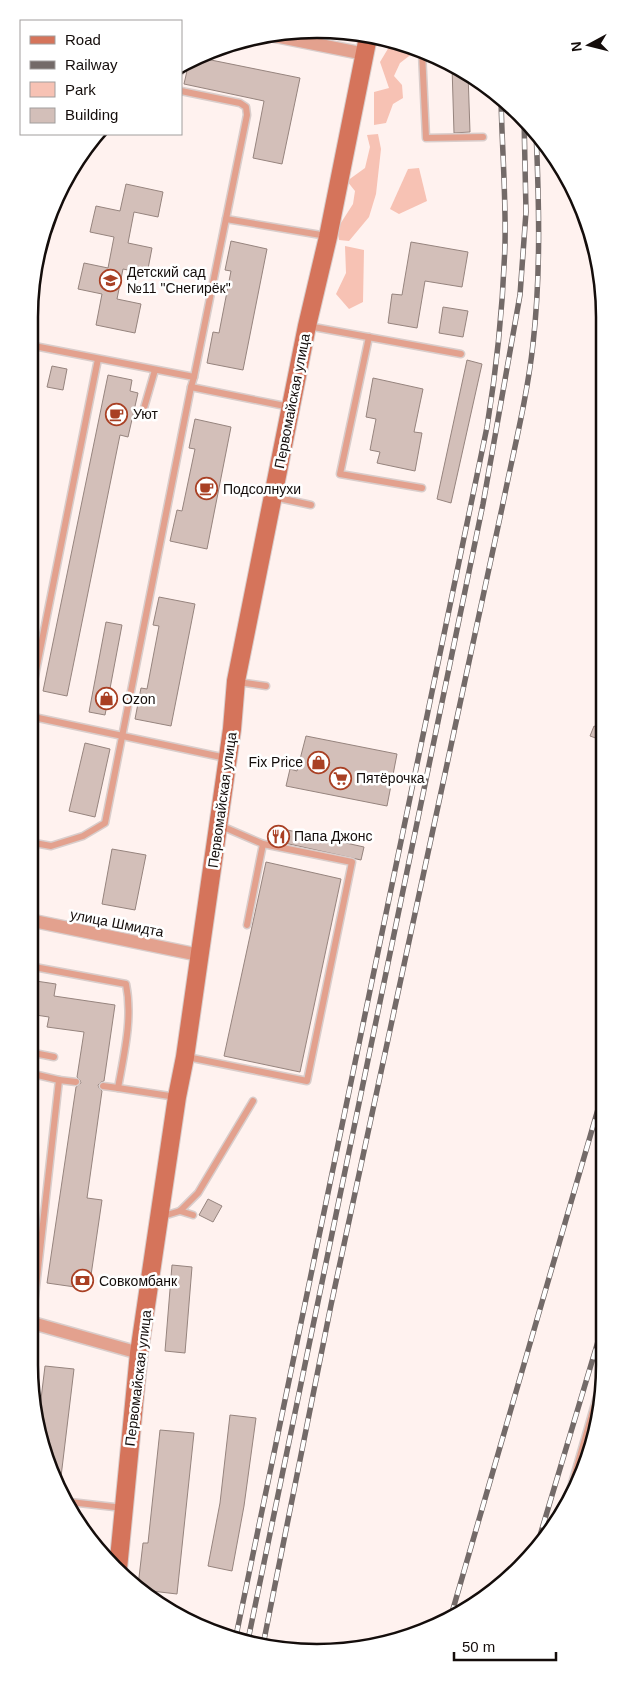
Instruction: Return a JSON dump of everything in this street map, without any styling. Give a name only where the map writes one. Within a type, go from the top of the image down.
[{"type":"main road","name":"Первомайская улица","points":[[119,1563],[139,1353],[177,1097],[185,1057],[232,729],[236,681],[307,326],[328,237],[366,46]]},
{"type":"street","points":[[298,38],[366,46]]},
{"type":"street","name":"улица Шмидта","points":[[38,922],[199,955]]},
{"type":"street","points":[[38,1325],[139,1353]]},
{"type":"lane","points":[[422,58],[426,138],[483,137]]},
{"type":"lane","points":[[38,844],[51,846],[83,836],[105,824],[247,115],[246,107],[240,103],[182,92]]},
{"type":"lane","points":[[226,219],[328,237]]},
{"type":"lane","points":[[307,326],[461,354]]},
{"type":"lane","points":[[369,337],[340,474],[422,488]]},
{"type":"lane","points":[[38,347],[194,377]]},
{"type":"lane","points":[[38,661],[98,359]]},
{"type":"lane","points":[[144,408],[155,370]]},
{"type":"lane","points":[[191,387],[292,408]]},
{"type":"lane","points":[[272,497],[311,506]]},
{"type":"lane","points":[[236,681],[266,686]]},
{"type":"lane","points":[[38,718],[227,758]]},
{"type":"lane","points":[[185,1057],[307,1081],[352,862],[263,844],[218,825]]},
{"type":"lane","points":[[247,925],[263,844]]},
{"type":"lane","points":[[38,968],[126,984],[130,1002],[118,1088]]},
{"type":"lane","points":[[38,1054],[54,1057]]},
{"type":"lane","points":[[38,1075],[76,1082]]},
{"type":"lane","points":[[38,1256],[59,1080]]},
{"type":"lane","points":[[103,1086],[177,1097]]},
{"type":"lane","points":[[159,1218],[180,1211],[198,1193],[253,1101]]},
{"type":"lane","points":[[180,1211],[193,1216]]},
{"type":"lane","points":[[576,1469],[592,1415]]},
{"type":"lane","points":[[74,1502],[124,1509]]},
{"type":"green space","points":[[389,47],[412,54],[400,63],[394,76],[402,85],[403,98],[393,104],[386,123],[374,125],[374,92],[389,88],[380,62]]},
{"type":"green space","points":[[378,134],[381,149],[376,194],[369,217],[349,241],[339,240],[337,229],[353,204],[355,191],[347,181],[365,168],[370,147],[367,135]]},
{"type":"green space","points":[[419,168],[427,201],[399,214],[390,209],[408,169]]},
{"type":"green space","points":[[345,246],[364,250],[363,302],[349,309],[336,294],[346,273]]},
{"type":"building","points":[[209,60],[300,78],[282,164],[253,158],[264,101],[184,84],[187,69]]},
{"type":"building","points":[[452,72],[468,83],[470,132],[454,133]]},
{"type":"building","points":[[126,184],[163,192],[158,217],[134,212],[128,243],[152,248],[147,274],[123,269],[117,299],[141,304],[135,333],[96,325],[102,294],[78,289],[84,263],[108,268],[114,237],[90,232],[96,206],[120,211]]},
{"type":"building","points":[[231,241],[267,249],[243,370],[207,363],[213,332],[219,333],[231,271],[225,270]]},
{"type":"building","points":[[411,242],[468,252],[462,287],[425,281],[417,328],[388,323],[392,294],[402,295]]},
{"type":"building","points":[[443,307],[468,311],[463,337],[439,333]]},
{"type":"building","points":[[467,360],[482,364],[451,503],[437,499]]},
{"type":"building","points":[[52,366],[67,369],[63,390],[47,387]]},
{"type":"building","points":[[108,375],[132,380],[130,391],[138,393],[128,437],[120,435],[67,696],[43,691]]},
{"type":"building","points":[[373,378],[423,389],[414,432],[422,433],[415,471],[377,463],[380,452],[370,450],[376,419],[366,417]]},
{"type":"building","points":[[195,419],[231,427],[207,549],[170,541],[177,510],[182,511],[195,449],[189,448]]},
{"type":"building","points":[[159,597],[195,604],[171,726],[135,719],[141,688],[147,689],[159,626],[153,625]]},
{"type":"building","points":[[106,622],[122,625],[105,715],[89,712]]},
{"type":"building","points":[[594,726],[596,727],[596,738],[590,736]]},
{"type":"building","name":"Пятёрочка","points":[[306,736],[397,754],[387,806],[286,786],[290,769],[297,771]]},
{"type":"building","points":[[85,743],[110,749],[95,817],[69,811]]},
{"type":"building","points":[[274,827],[364,847],[361,860],[271,840]]},
{"type":"building","points":[[112,849],[146,855],[135,910],[102,904]]},
{"type":"building","points":[[266,862],[341,879],[300,1072],[224,1056]]},
{"type":"building","points":[[38,981],[56,984],[54,996],[115,1005],[104,1081],[98,1085],[102,1091],[87,1198],[102,1200],[89,1289],[47,1283],[76,1087],[81,1083],[77,1077],[84,1032],[47,1027],[49,1017],[38,1015]]},
{"type":"building","points":[[208,1199],[222,1206],[213,1222],[199,1215]]},
{"type":"building","points":[[172,1265],[192,1267],[185,1353],[165,1351]]},
{"type":"building","points":[[45,1366],[74,1369],[61,1477],[52,1455],[40,1404]]},
{"type":"building","points":[[230,1415],[256,1418],[244,1506],[232,1571],[208,1566],[220,1503]]},
{"type":"building","points":[[160,1430],[194,1433],[177,1594],[153,1591],[139,1580],[143,1543],[148,1543]]},
{"type":"railway","points":[[237,1633],[487,427],[497,358],[504,267],[505,208],[501,107]]},
{"type":"railway","points":[[249,1636],[483,504],[520,295],[526,212],[524,130]]},
{"type":"railway","points":[[264,1639],[331,1305],[527,385],[536,317],[538,264],[536,144]]},
{"type":"railway","points":[[453,1609],[596,1116]]},
{"type":"railway","points":[[541,1532],[596,1348]]},
{"type":"place","name":"Детский сад №11 \"Снегирёк\"","points":[[111,280]]},
{"type":"place","name":"Уют","points":[[117,414]]},
{"type":"place","name":"Подсолнухи","points":[[207,489]]},
{"type":"place","name":"Ozon","points":[[106,699]]},
{"type":"place","name":"Fix Price","points":[[319,762]]},
{"type":"place","name":"Пятёрочка","points":[[340,778]]},
{"type":"place","name":"Папа Джонс","points":[[278,836]]},
{"type":"place","name":"Совкомбанк","points":[[83,1281]]}]
